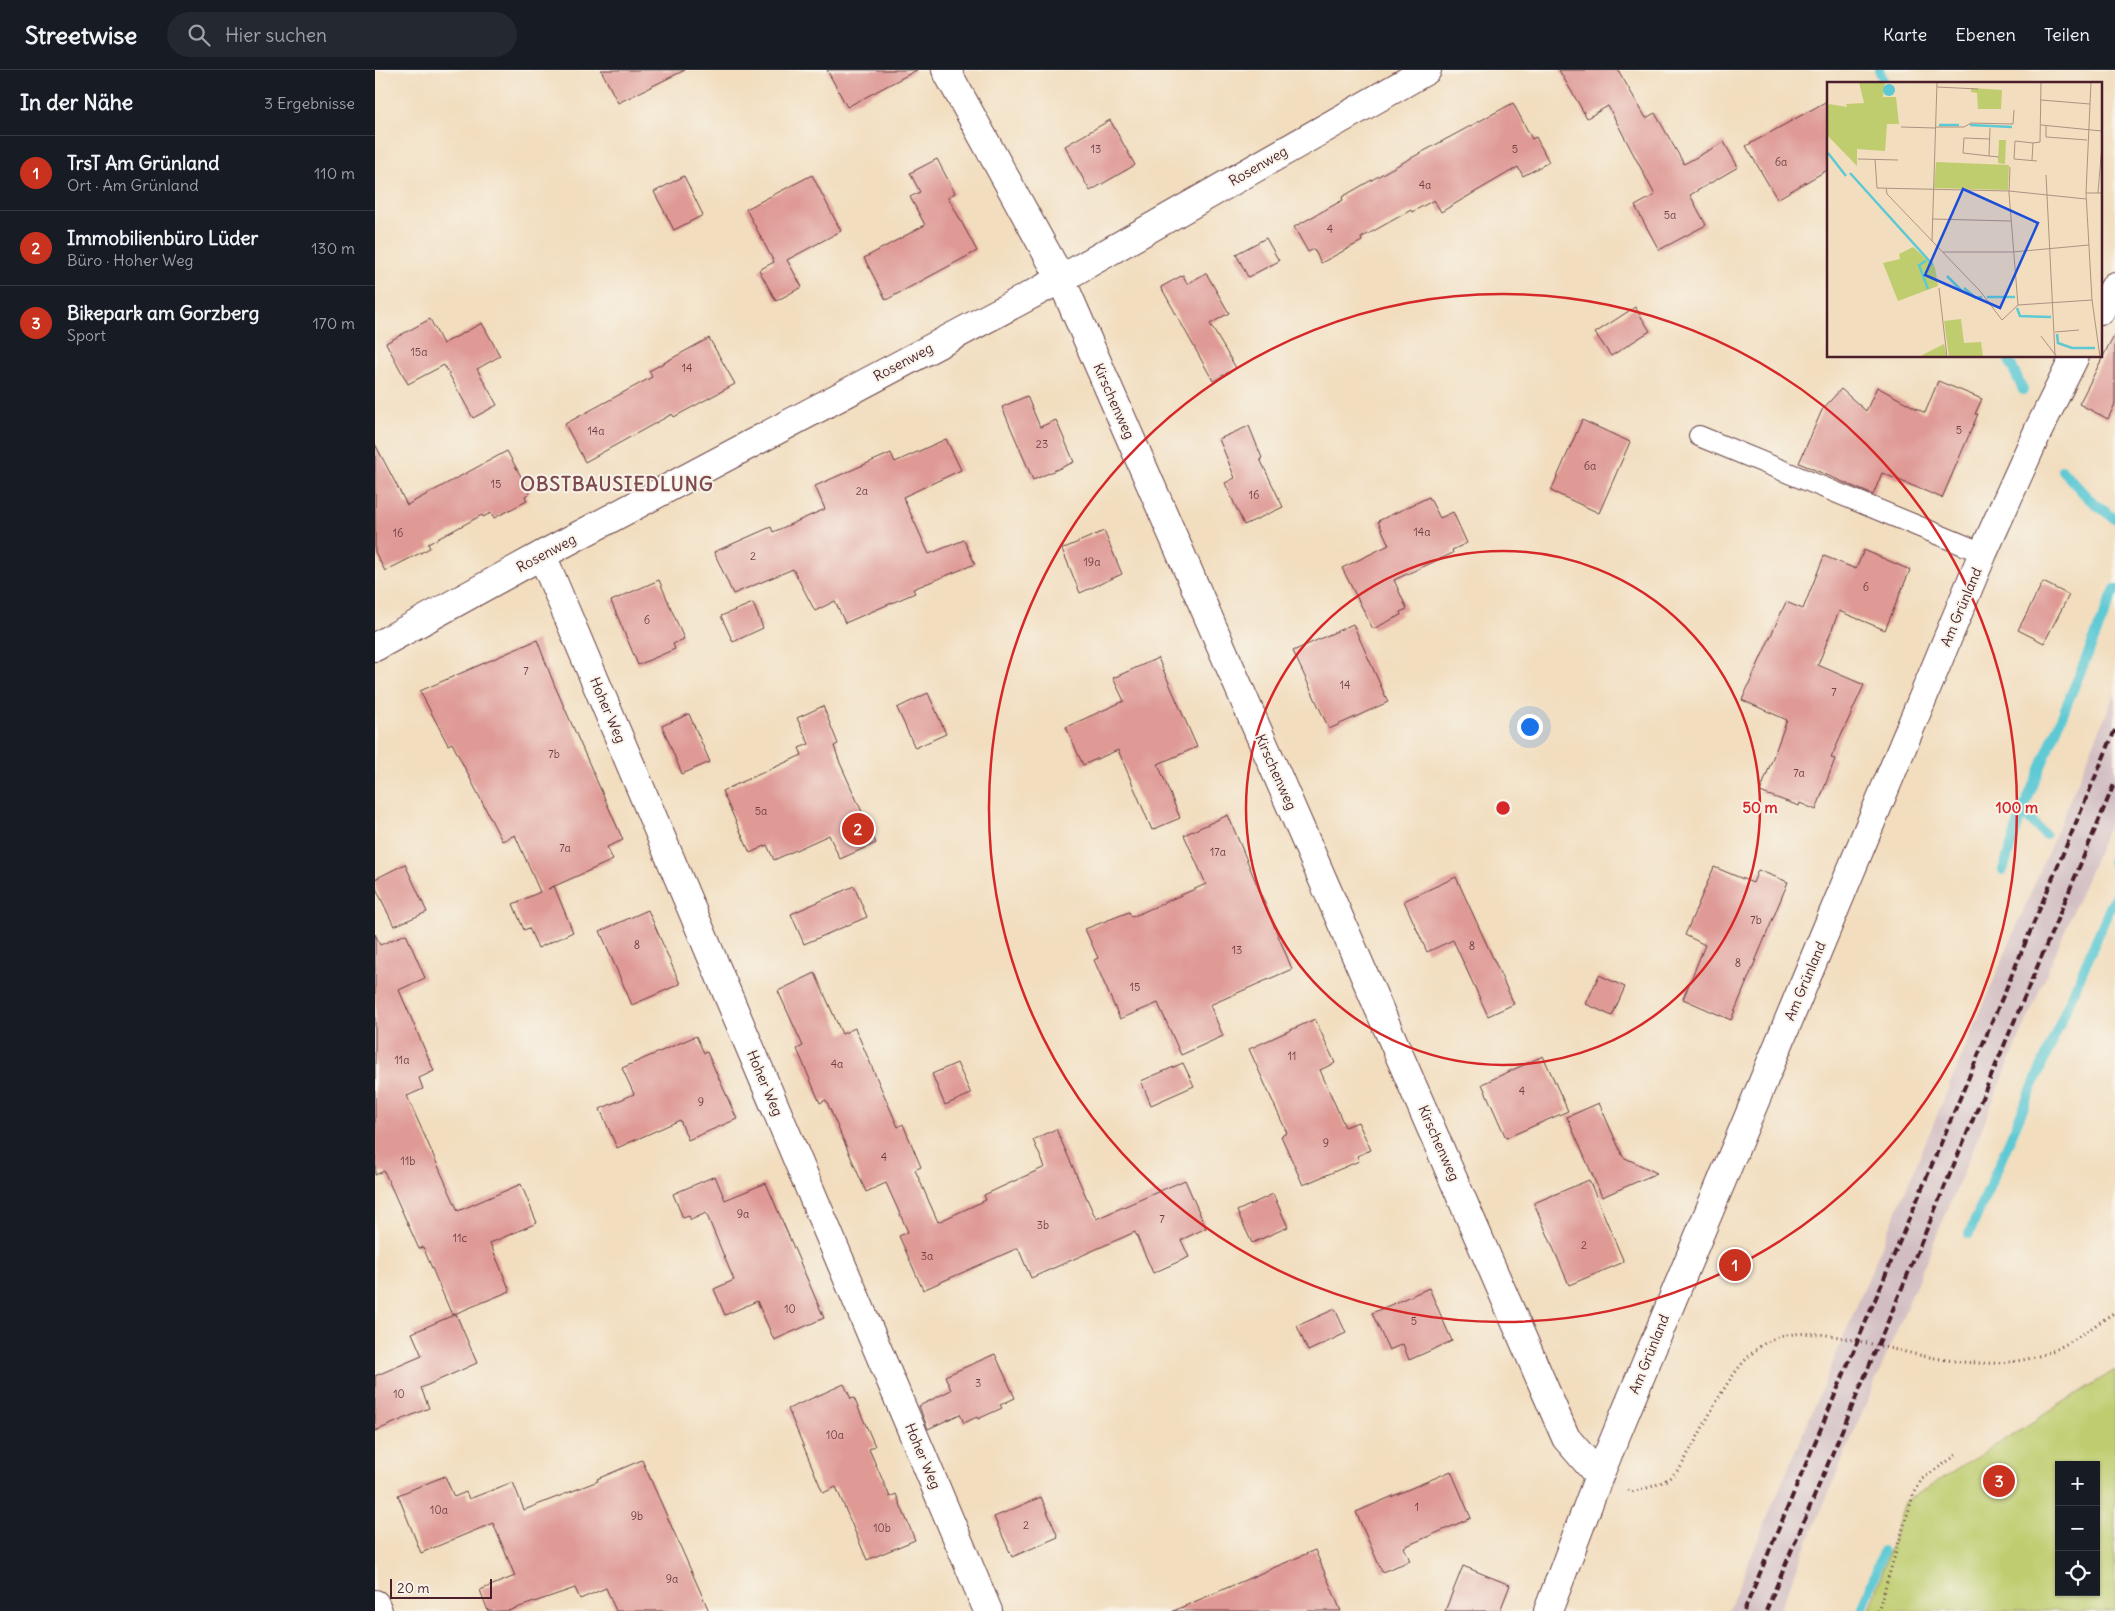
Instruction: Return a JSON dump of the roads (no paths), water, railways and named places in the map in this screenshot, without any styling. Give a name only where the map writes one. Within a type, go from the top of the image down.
[{"type":"street","name":"Kirschenweg","points":[[947,70],[1061,278],[1566,1438],[1599,1476]]},
{"type":"street","name":"Rosenweg","points":[[375,647],[542,555],[1061,278],[1427,70]]},
{"type":"street","points":[[2103,307],[2115,286]]},
{"type":"street","name":"Am Grünland","points":[[1548,1611],[1599,1476],[1983,553],[2037,431],[2074,358]]},
{"type":"street","name":"Hoher Weg","points":[[542,555],[988,1611]]},
{"type":"street","points":[[375,1604],[378,1611]]},
{"type":"lane","points":[[1699,436],[1983,553]]},
{"type":"waterway","points":[[1879,70],[1884,82]]},
{"type":"waterway","points":[[2008,358],[2023,390]]},
{"type":"waterway","points":[[2062,470],[2088,498],[2115,519]]},
{"type":"waterway","points":[[2045,835],[2022,812],[2115,589]]},
{"type":"waterway","points":[[2003,870],[2022,812]]},
{"type":"waterway","points":[[2112,861],[2115,866]]},
{"type":"waterway","points":[[1969,1234],[2115,896]]},
{"type":"waterway","points":[[1862,1611],[1883,1552]]},
{"type":"railway","points":[[1744,1611],[2115,730]]},
{"type":"railway","points":[[1766,1611],[2115,782]]},
{"type":"place","name":"Immobilienbüro Lüder","points":[[858,829]]},
{"type":"place","name":"TrsT Am Grünland","points":[[1735,1265]]},
{"type":"place","name":"Bikepark am Gorzberg","points":[[1999,1481]]},
{"type":"district","name":"OBSTBAUSIEDLUNG","points":[[617,484]]}]
